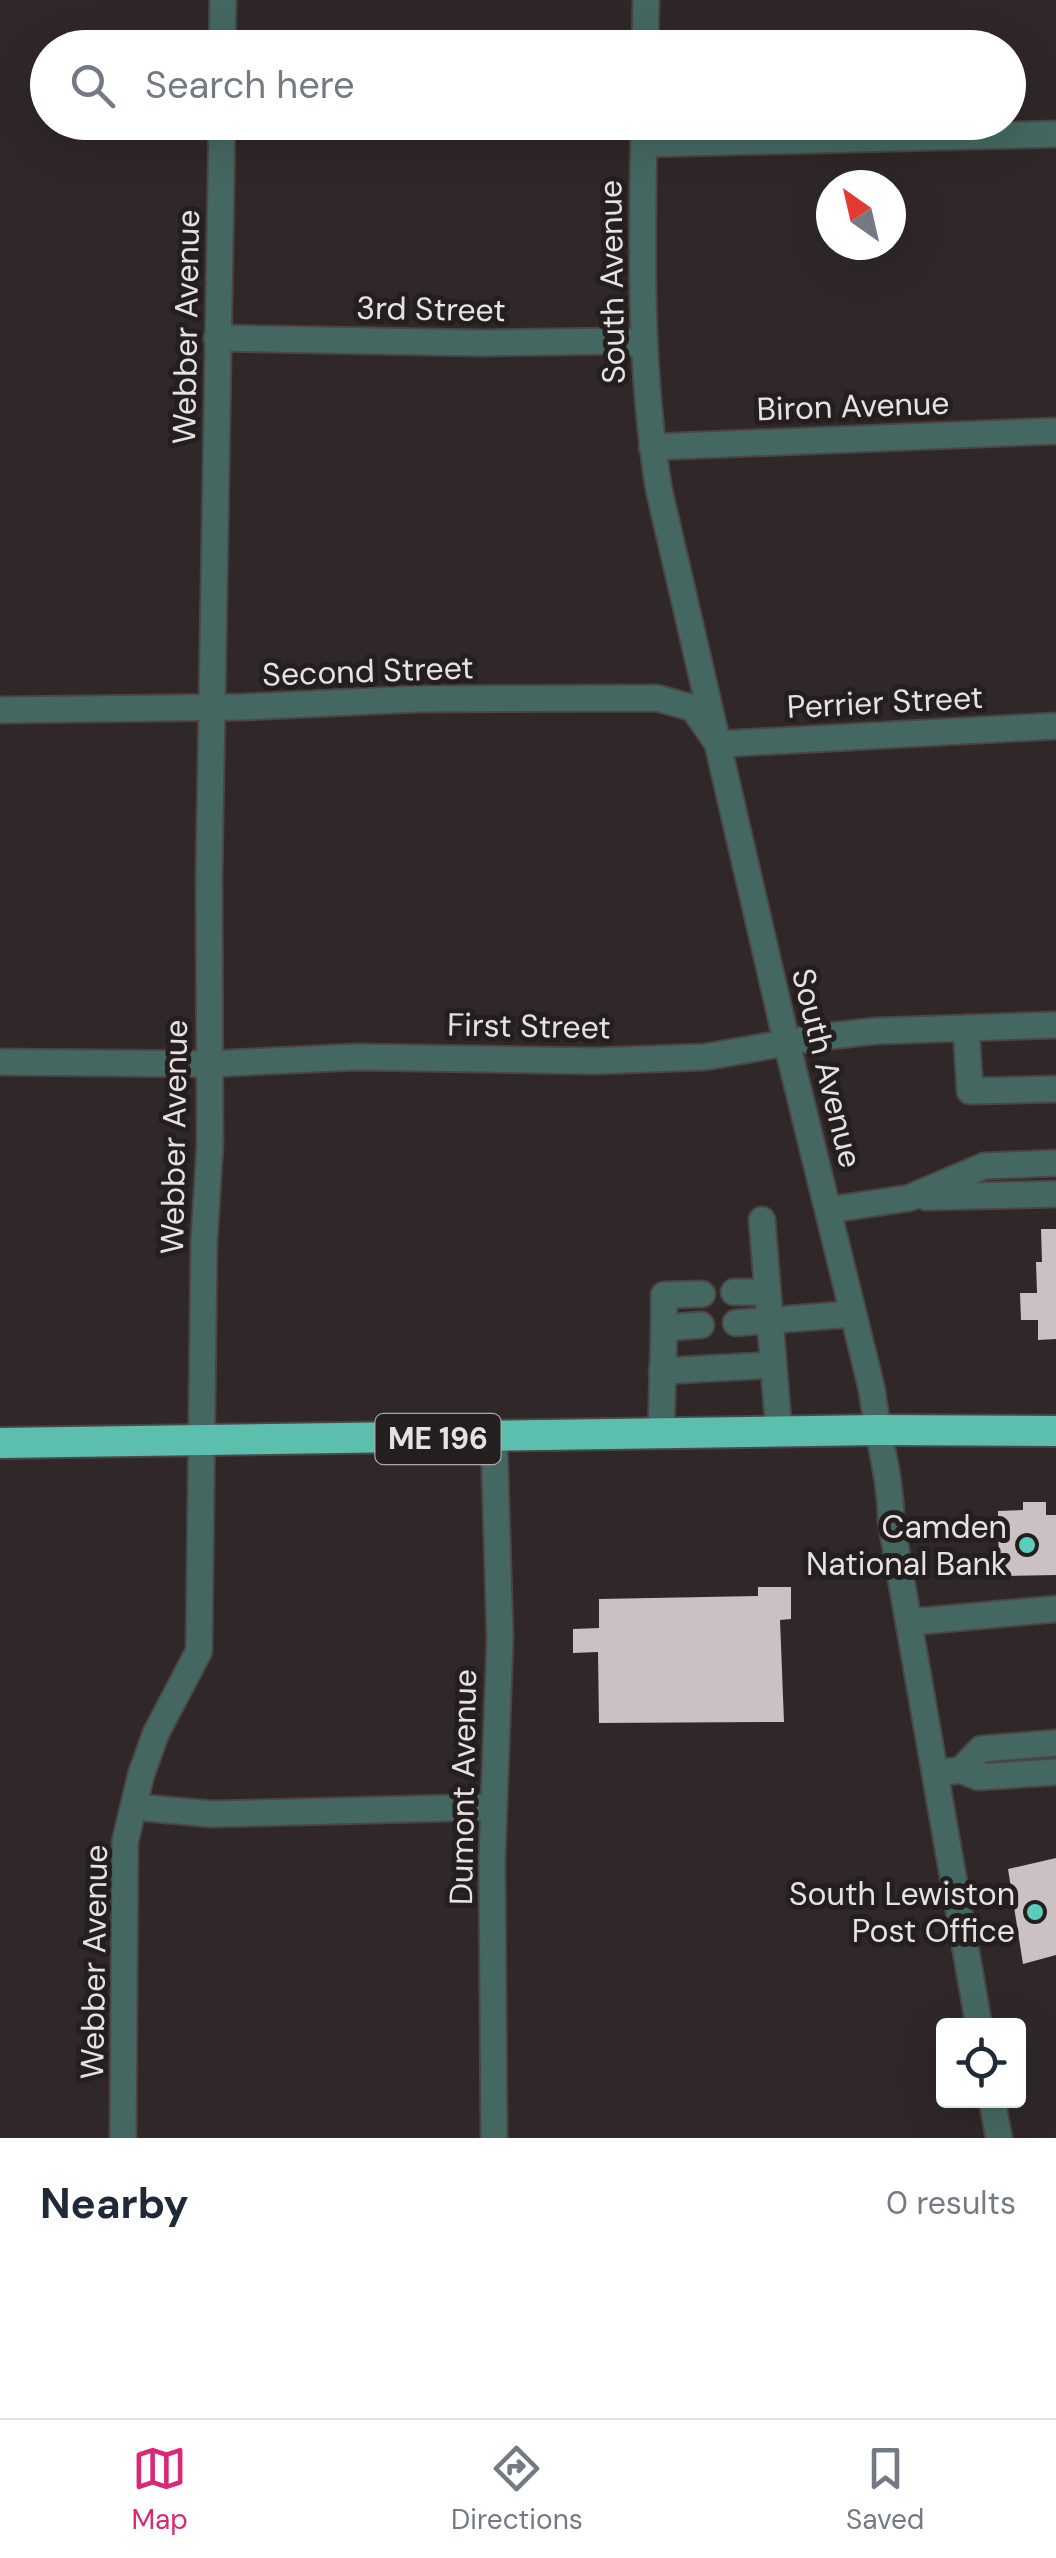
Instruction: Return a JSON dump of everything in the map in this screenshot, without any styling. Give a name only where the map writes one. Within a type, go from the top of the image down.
[{"type":"highway","name":"ME 196","points":[[0,1443],[877,1430],[1056,1432]]},
{"type":"street","points":[[222,30],[223,0]]},
{"type":"street","points":[[645,30],[646,0]]},
{"type":"street","points":[[1026,134],[1056,134]]},
{"type":"street","name":"Webber Avenue","points":[[124,2138],[126,1842],[141,1776],[156,1733],[198,1651],[210,1144],[212,705],[222,140]]},
{"type":"street","name":"South Avenue","points":[[644,140],[643,345],[652,447],[787,1044],[872,1390],[891,1485],[891,1521],[910,1622],[949,1772],[978,2018]]},
{"type":"street","name":"3rd Street","points":[[217,338],[643,345]]},
{"type":"street","name":"Biron Avenue","points":[[652,447],[1056,431]]},
{"type":"street","name":"Second Street","points":[[0,710],[244,707],[418,699],[657,698],[693,708],[718,744]]},
{"type":"street","name":"Perrier Street","points":[[718,744],[1056,726]]},
{"type":"street","name":"First Street","points":[[0,1062],[209,1064],[356,1057],[594,1061],[687,1058],[876,1032],[1056,1026]]},
{"type":"street","points":[[966,1028],[970,1091],[1056,1089]]},
{"type":"street","points":[[909,1198],[984,1166],[1056,1163]]},
{"type":"street","points":[[828,1210],[909,1198],[1056,1194]]},
{"type":"street","points":[[762,1220],[778,1432]]},
{"type":"street","points":[[734,1292],[766,1292]]},
{"type":"street","points":[[661,1435],[664,1294],[702,1294]]},
{"type":"street","points":[[736,1322],[852,1314]]},
{"type":"street","points":[[664,1328],[701,1325]]},
{"type":"street","points":[[662,1371],[772,1365]]},
{"type":"street","name":"Dumont Avenue","points":[[494,1438],[500,1638],[494,1807],[494,2138]]},
{"type":"street","points":[[910,1622],[1056,1609]]},
{"type":"street","points":[[949,1772],[981,1749],[1056,1743]]},
{"type":"street","points":[[949,1772],[978,1778],[1056,1772]]},
{"type":"street","points":[[134,1807],[212,1814],[494,1807]]},
{"type":"street","points":[[993,2108],[998,2138]]},
{"type":"building","points":[[1041,1229],[1056,1229],[1056,1339],[1038,1340],[1038,1320],[1021,1320],[1020,1293],[1037,1293],[1036,1262],[1042,1262]]},
{"type":"building","name":"Camden National Bank","points":[[1023,1502],[1046,1502],[1046,1515],[1056,1515],[1056,1575],[999,1576],[998,1511],[1023,1510]]},
{"type":"building","points":[[758,1587],[791,1587],[791,1619],[780,1620],[784,1722],[599,1723],[598,1652],[573,1653],[573,1629],[599,1628],[599,1599],[758,1596]]},
{"type":"building","name":"South Lewiston Post Office","points":[[1056,1858],[1056,1955],[1023,1964],[1008,1869]]},
{"type":"place","name":"Camden National Bank","points":[[1027,1545]]},
{"type":"place","name":"South Lewiston Post Office","points":[[1035,1912]]}]
